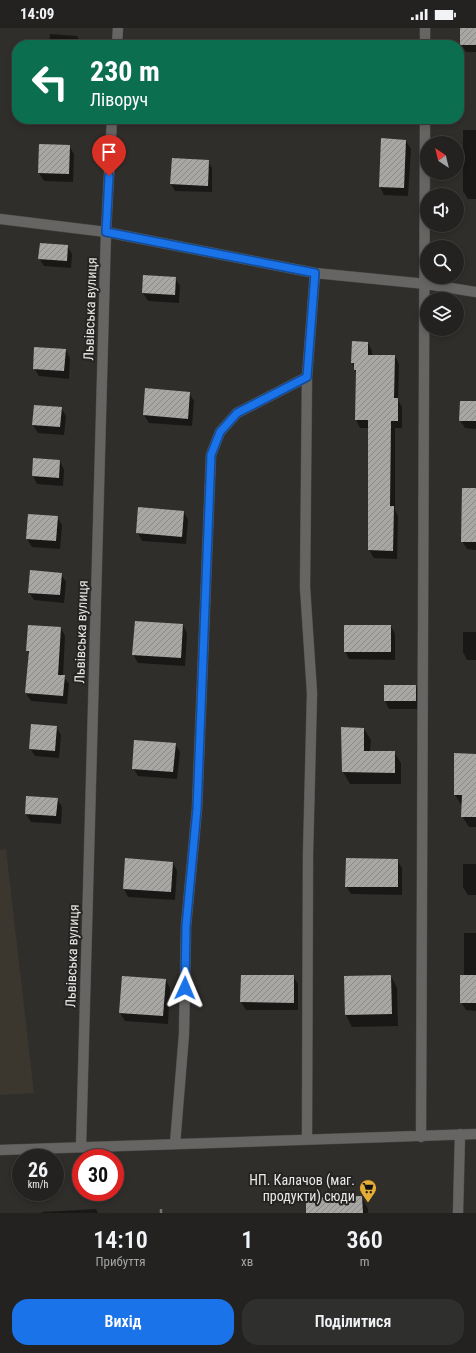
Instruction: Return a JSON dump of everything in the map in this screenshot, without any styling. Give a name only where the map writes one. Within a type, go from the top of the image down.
[{"type":"street","points":[[117,40],[118,28]]},
{"type":"street","points":[[425,28],[425,40]]},
{"type":"street","name":"Львівська вулиця","points":[[81,1147],[106,232],[112,124]]},
{"type":"street","points":[[425,124],[426,240]]},
{"type":"street","points":[[0,219],[106,232],[315,273],[420,283]]},
{"type":"street","points":[[307,1140],[308,863],[312,692],[306,587],[307,377],[315,273]]},
{"type":"street","points":[[421,1137],[426,284],[476,292]]},
{"type":"street","points":[[175,1144],[184,1034],[186,926],[197,809],[211,455],[220,432],[237,413],[307,377]]},
{"type":"street","points":[[458,1213],[460,1134]]},
{"type":"street","points":[[0,1150],[476,1134]]},
{"type":"path","points":[[160,1213],[161,1209]]},
{"type":"shaded area","points":[[6,849],[34,1093],[0,1095],[0,850]]},
{"type":"building","points":[[460,28],[476,28],[476,45],[464,45],[464,40],[460,40]]},
{"type":"building","points":[[381,138],[406,140],[404,188],[379,187]]},
{"type":"building","points":[[39,144],[70,145],[69,174],[38,173]]},
{"type":"building","points":[[172,158],[209,160],[208,186],[170,184]]},
{"type":"building","points":[[40,243],[68,245],[67,261],[38,259]]},
{"type":"building","points":[[143,275],[176,277],[175,295],[142,293]]},
{"type":"building","points":[[352,341],[368,342],[368,355],[395,355],[394,398],[398,398],[398,421],[391,421],[390,506],[394,506],[393,551],[368,550],[368,420],[355,420],[356,370],[354,370],[354,363],[351,363]]},
{"type":"building","points":[[34,347],[66,349],[64,371],[33,369]]},
{"type":"building","points":[[145,388],[190,392],[188,419],[143,415]]},
{"type":"building","points":[[460,401],[476,401],[476,421],[459,421]]},
{"type":"building","points":[[34,405],[62,407],[60,427],[32,425]]},
{"type":"building","points":[[33,458],[60,460],[59,478],[32,476]]},
{"type":"building","points":[[462,488],[476,488],[476,542],[461,542]]},
{"type":"building","points":[[138,507],[184,511],[182,537],[136,533]]},
{"type":"building","points":[[28,514],[58,516],[56,541],[26,539]]},
{"type":"building","points":[[30,570],[62,573],[60,595],[28,593]]},
{"type":"building","points":[[135,621],[183,624],[181,658],[132,655]]},
{"type":"building","points":[[28,625],[61,627],[58,675],[65,675],[63,696],[25,693],[29,651],[26,651]]},
{"type":"building","points":[[344,625],[391,625],[391,652],[344,652]]},
{"type":"building","points":[[384,685],[416,685],[416,701],[384,701]]},
{"type":"building","points":[[31,724],[57,726],[55,751],[29,749]]},
{"type":"building","points":[[341,727],[364,728],[364,751],[395,751],[395,773],[342,772]]},
{"type":"building","points":[[134,740],[176,743],[173,772],[132,769]]},
{"type":"building","points":[[454,753],[476,754],[476,817],[461,817],[462,795],[454,795]]},
{"type":"building","points":[[26,796],[58,798],[56,816],[25,814]]},
{"type":"building","points":[[125,858],[173,862],[171,892],[123,889]]},
{"type":"building","points":[[346,858],[398,859],[398,887],[345,887]]},
{"type":"building","points":[[241,975],[294,975],[294,1003],[240,1002]]},
{"type":"building","points":[[391,975],[392,1014],[345,1015],[344,976]]},
{"type":"building","points":[[460,975],[476,975],[476,1003],[460,1003]]},
{"type":"building","points":[[122,976],[166,979],[163,1016],[119,1013]]},
{"type":"building","points":[[362,1196],[363,1213],[306,1213],[306,1198]]},
{"type":"place","name":"НП. Калачов (маг. продукти) сюди","points":[[368,1203]]},
{"type":"route","points":[[109,176],[106,232],[315,273],[307,377],[237,413],[220,432],[211,455],[209,547],[197,809],[186,926],[185,988]]}]
